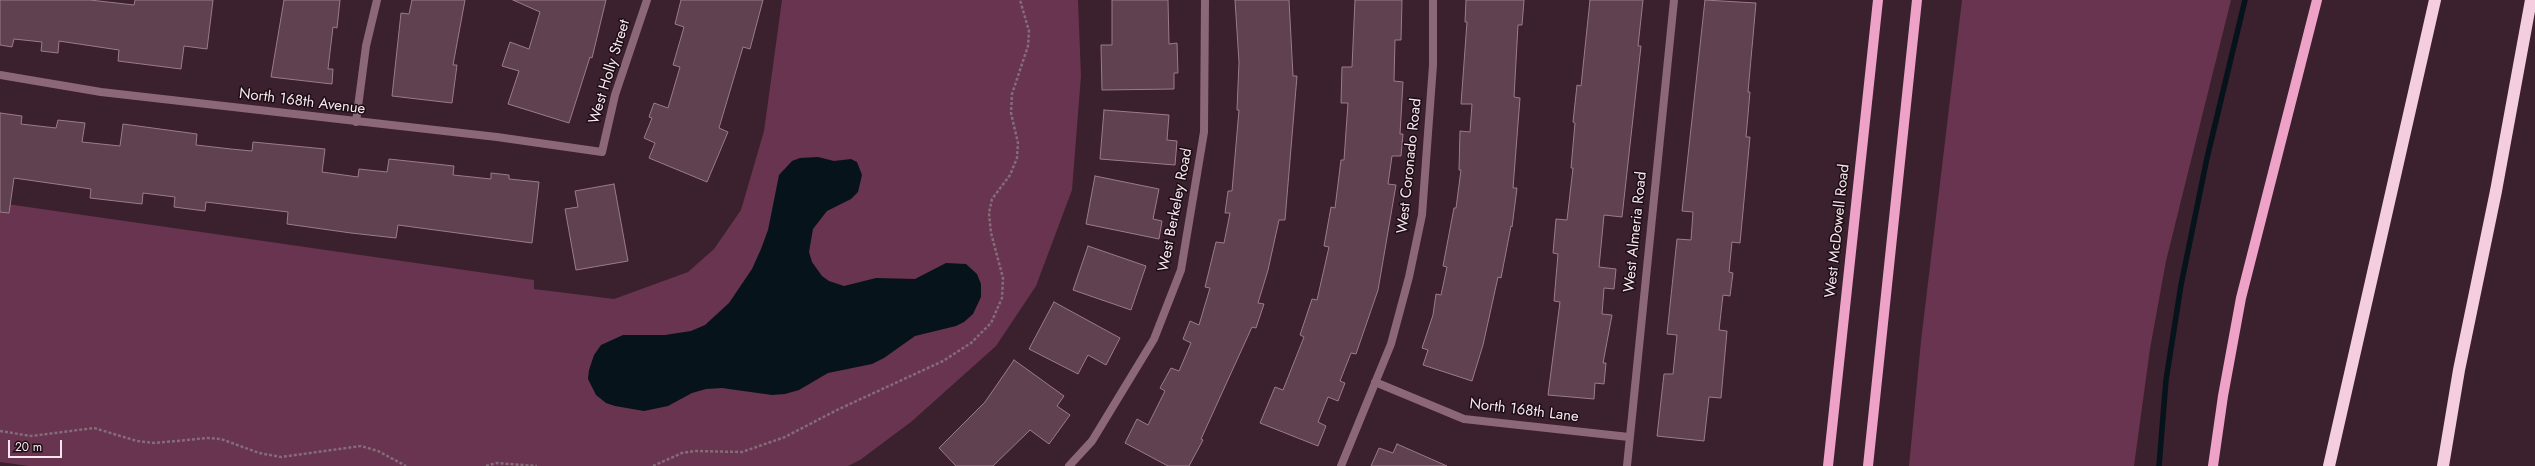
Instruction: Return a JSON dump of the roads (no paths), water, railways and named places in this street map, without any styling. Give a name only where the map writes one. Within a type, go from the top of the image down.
[{"type":"highway","points":[[2329,466],[2398,157],[2435,0]]},
{"type":"highway","points":[[2443,466],[2459,370],[2496,191],[2530,0]]},
{"type":"main road","name":"West McDowell Road","points":[[1828,466],[1878,0]]},
{"type":"main road","points":[[1868,466],[1917,0]]},
{"type":"main road","points":[[2213,466],[2223,396],[2241,298],[2317,0]]},
{"type":"street","points":[[356,122],[366,46],[377,0]]},
{"type":"street","name":"West Holly Street","points":[[602,152],[615,95],[647,0]]},
{"type":"street","name":"West Berkeley Road","points":[[1068,466],[1092,441],[1154,339],[1181,270],[1204,132],[1205,0]]},
{"type":"street","name":"West Coronado Road","points":[[1341,466],[1391,344],[1409,277],[1422,215],[1433,65],[1433,0]]},
{"type":"street","name":"West Almeria Road","points":[[1627,466],[1674,0]]},
{"type":"street","name":"North 168th Avenue","points":[[0,75],[101,92],[497,137],[602,152]]},
{"type":"street","name":"North 168th Lane","points":[[1375,382],[1464,419],[1630,437]]},
{"type":"waterway","points":[[2159,466],[2166,380],[2181,285],[2207,158],[2245,0]]}]
